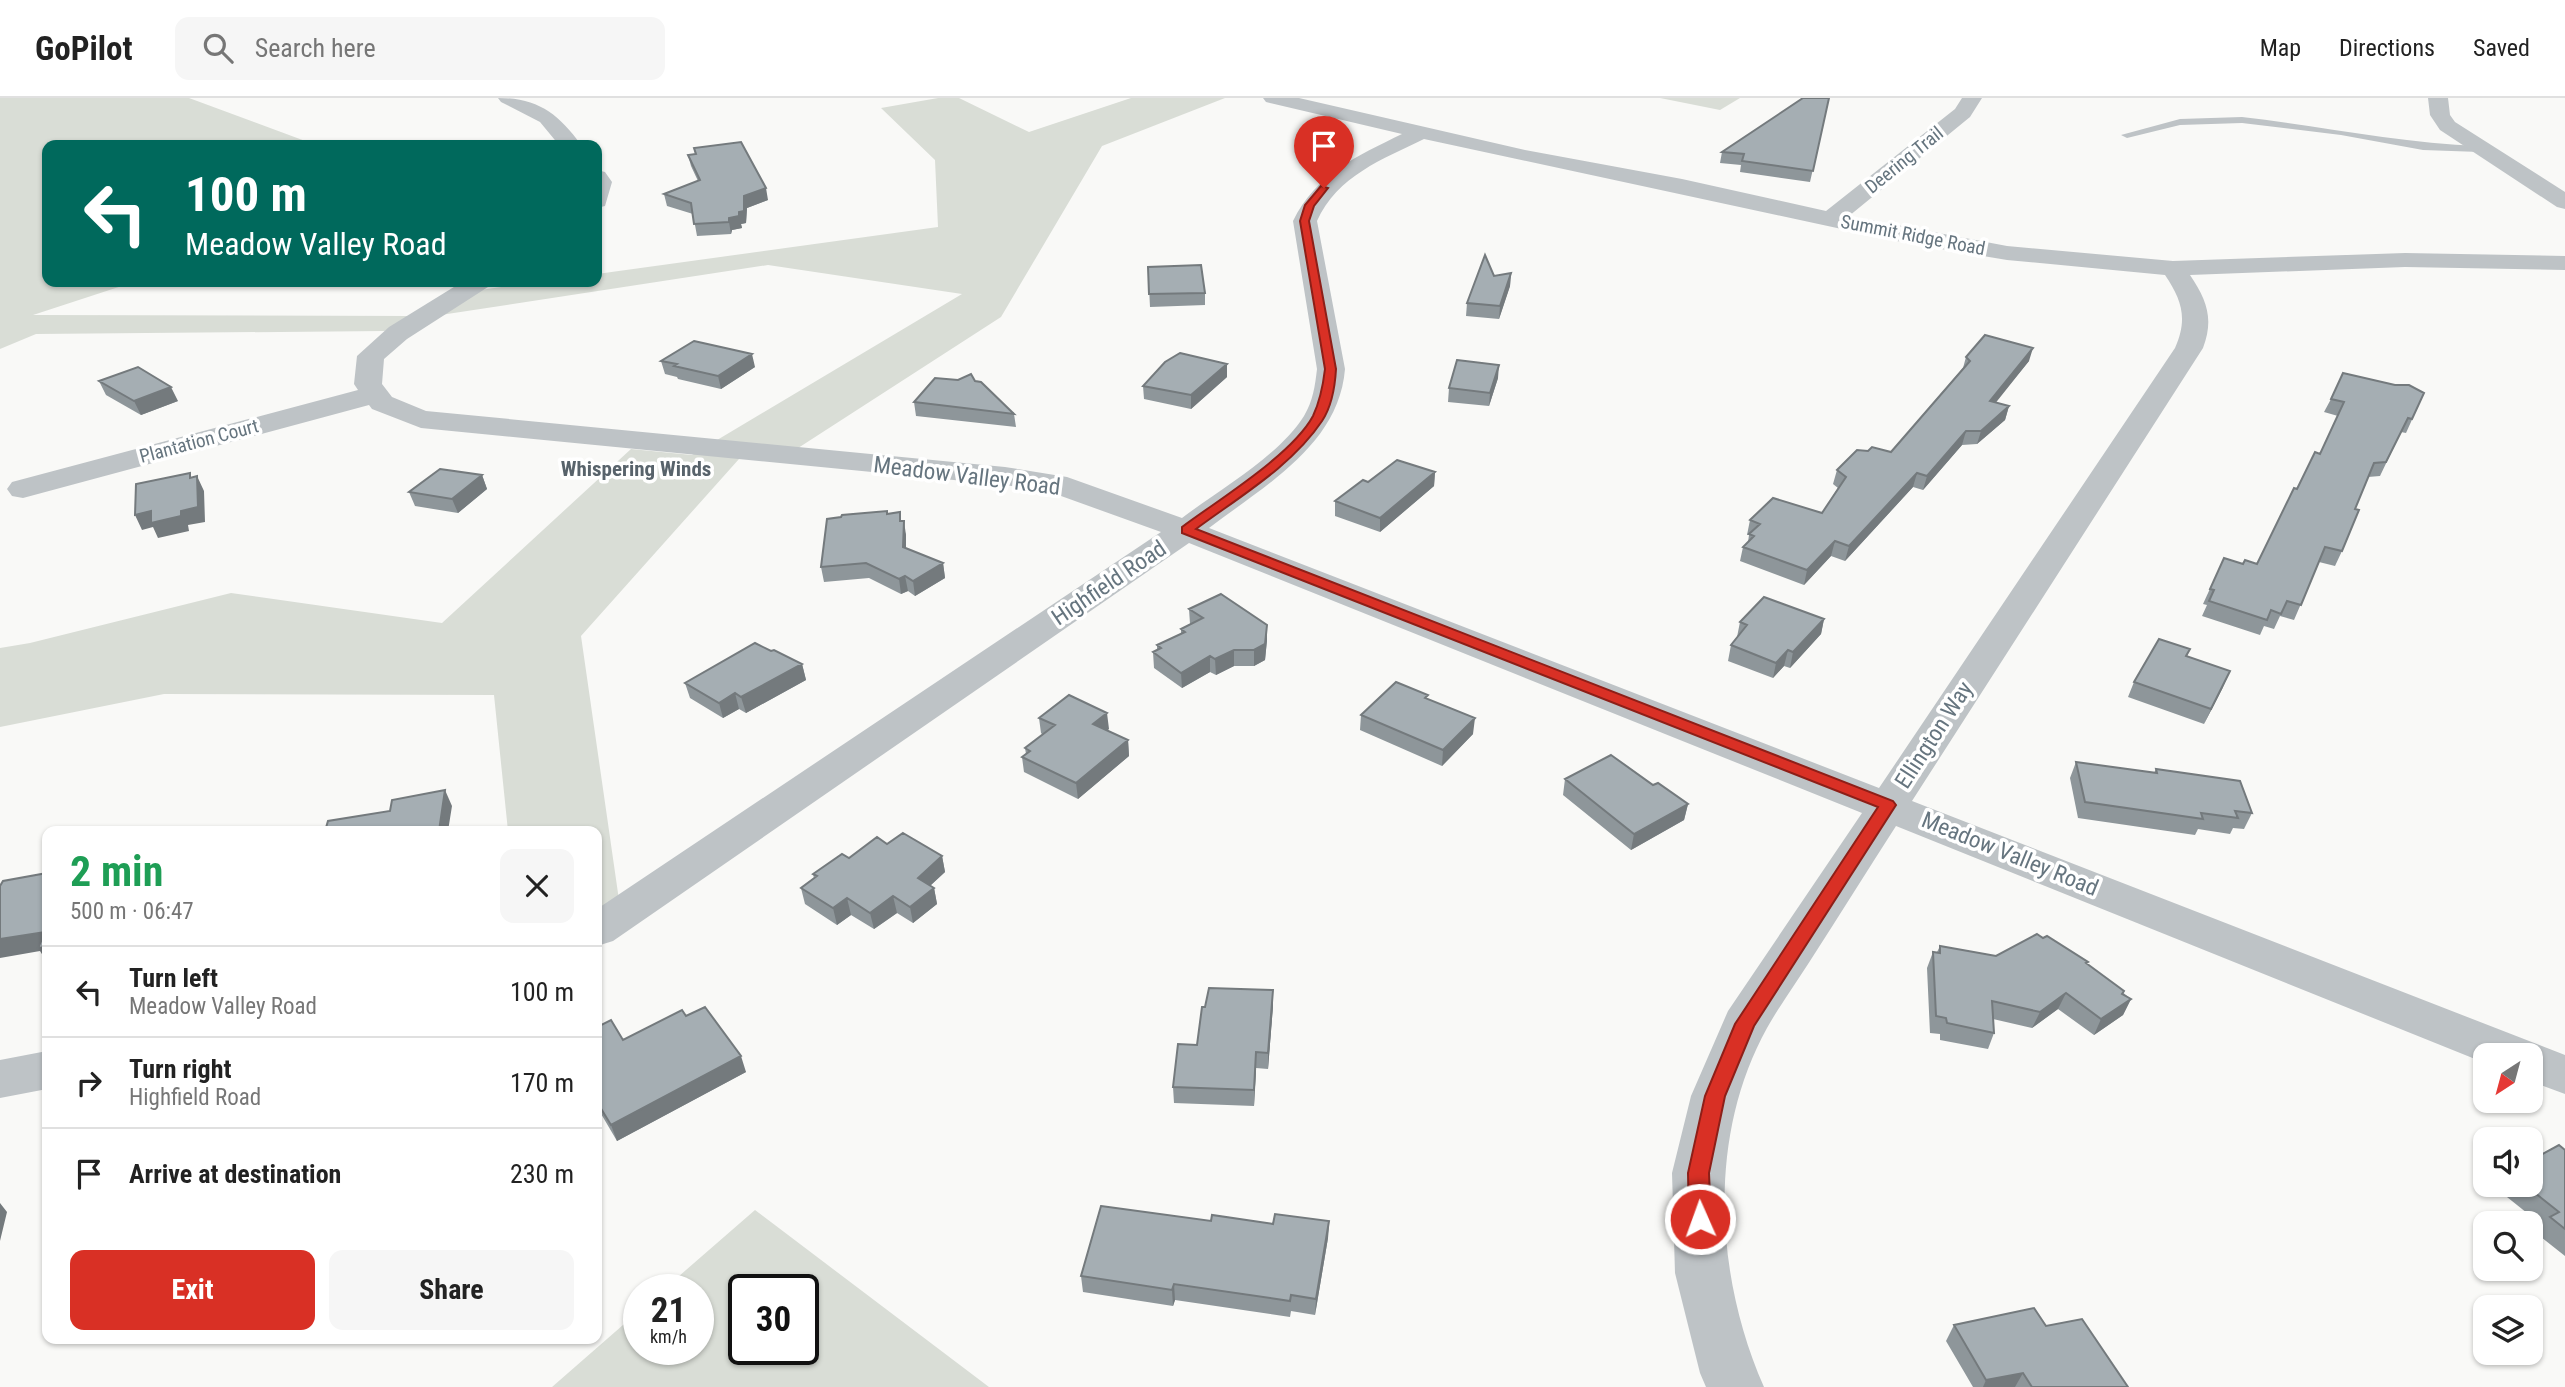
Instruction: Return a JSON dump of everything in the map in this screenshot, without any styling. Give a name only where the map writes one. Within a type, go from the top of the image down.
[{"type":"street","points":[[508,98],[547,118],[566,140]]},
{"type":"street","name":"Summit Ridge Road","points":[[1273,98],[1420,133],[1910,237],[2007,254],[2173,268],[2417,260],[2565,263]]},
{"type":"street","name":"Deering Trail","points":[[1832,219],[1963,113],[1972,98]]},
{"type":"street","points":[[2438,98],[2440,115],[2447,125],[2565,202]]},
{"type":"street","name":"Highfield Road","points":[[602,927],[1186,530],[1286,455],[1317,419],[1329,391],[1331,369],[1305,221],[1310,205],[1324,188],[1341,176],[1420,133]]},
{"type":"street","name":"Ellington Way","points":[[1735,1387],[1728,1373],[1702,1273],[1698,1173],[1715,1096],[1745,1024],[2189,348],[2197,332],[2198,314],[2192,297],[2173,268]]},
{"type":"street","points":[[376,394],[368,384],[371,356],[398,333],[471,287]]},
{"type":"street","name":"Meadow Valley Road","points":[[376,394],[382,402],[421,419],[1005,476],[1056,484],[1186,530],[2485,1043]]},
{"type":"street","name":"Plantation Court","points":[[23,489],[376,394]]},
{"type":"street","points":[[2543,1066],[2565,1075]]},
{"type":"street","points":[[0,1079],[42,1071]]},
{"type":"lane","points":[[2127,135],[2180,122],[2242,120],[2341,132],[2423,147],[2480,149]]},
{"type":"shaded area","points":[[0,98],[189,98],[302,140],[42,140],[42,287],[119,287],[33,315],[409,316],[385,331],[36,334],[0,349]]},
{"type":"shaded area","points":[[938,98],[959,98],[1029,132],[1131,98],[1225,98],[1102,146],[1001,317],[795,450],[755,446],[739,459],[581,636],[619,900],[602,912],[602,826],[507,826],[494,695],[164,694],[0,727],[0,648],[231,593],[442,623],[631,449],[692,455],[962,294],[768,265],[434,316],[473,291],[501,287],[602,287],[602,273],[938,227],[935,160],[881,108]]},
{"type":"shaded area","points":[[1660,98],[1740,98],[1720,110]]},
{"type":"shaded area","points":[[755,1210],[989,1387],[552,1387],[623,1325],[623,1365],[714,1365],[714,1274],[681,1274]]},
{"type":"building","points":[[1803,98],[1829,98],[1813,171],[1742,161],[1744,154],[1722,152]]},
{"type":"building","points":[[741,142],[766,188],[744,196],[744,211],[739,212],[739,216],[729,218],[729,222],[694,224],[691,203],[664,194],[700,180],[688,155],[696,154],[694,148]]},
{"type":"building","points":[[1485,255],[1494,276],[1511,273],[1500,306],[1467,303]]},
{"type":"building","points":[[1201,265],[1205,293],[1149,294],[1148,267]]},
{"type":"building","points":[[1985,335],[2033,348],[1990,401],[2009,406],[1981,431],[1966,431],[1927,476],[1917,473],[1849,546],[1835,541],[1807,570],[1743,547],[1754,536],[1749,534],[1760,524],[1750,520],[1773,498],[1822,513],[1846,477],[1837,470],[1857,450],[1868,451],[1872,447],[1891,452],[1970,361],[1966,357]]},
{"type":"building","points":[[694,341],[752,354],[718,376],[661,361]]},
{"type":"building","points":[[1180,353],[1227,364],[1191,395],[1143,386],[1165,362]]},
{"type":"building","points":[[1457,360],[1499,365],[1490,393],[1449,388]]},
{"type":"building","points":[[138,367],[171,387],[134,401],[99,381]]},
{"type":"building","points":[[2343,373],[2395,385],[2409,385],[2424,393],[2386,462],[2374,463],[2355,509],[2359,510],[2342,551],[2325,547],[2301,605],[2287,601],[2281,614],[2271,610],[2267,620],[2209,601],[2214,590],[2210,589],[2224,558],[2243,564],[2245,560],[2257,564],[2294,488],[2297,489],[2315,452],[2320,454],[2344,402],[2331,399]]},
{"type":"building","points":[[971,374],[975,381],[981,382],[1014,414],[914,402],[935,378],[958,380]]},
{"type":"building","points":[[1397,460],[1435,472],[1380,518],[1335,501],[1363,480],[1368,482]]},
{"type":"building","points":[[440,469],[482,475],[452,499],[409,492]]},
{"type":"building","points":[[190,473],[190,478],[197,476],[198,507],[181,511],[181,516],[151,523],[151,511],[135,515],[136,484]]},
{"type":"building","points":[[887,511],[887,514],[900,512],[900,521],[904,521],[903,547],[943,563],[913,581],[905,576],[899,579],[866,563],[821,567],[827,519]]},
{"type":"building","points":[[1221,594],[1267,625],[1265,644],[1254,650],[1234,650],[1215,659],[1210,656],[1181,673],[1153,652],[1161,648],[1157,645],[1185,632],[1181,629],[1203,618],[1189,609]]},
{"type":"building","points":[[1764,597],[1824,619],[1793,652],[1788,650],[1776,663],[1731,645],[1747,625],[1740,622]]},
{"type":"building","points":[[2159,639],[2190,649],[2186,656],[2230,671],[2211,709],[2134,682]]},
{"type":"building","points":[[755,643],[802,664],[741,697],[735,693],[719,703],[685,683]]},
{"type":"building","points":[[1396,682],[1428,695],[1425,698],[1475,718],[1443,750],[1361,715]]},
{"type":"building","points":[[1069,695],[1107,713],[1093,724],[1128,740],[1076,783],[1022,757],[1030,751],[1025,748],[1055,725],[1039,718]]},
{"type":"building","points":[[1611,755],[1653,785],[1658,783],[1688,804],[1634,834],[1565,779]]},
{"type":"building","points":[[2076,762],[2157,773],[2156,769],[2240,781],[2252,813],[2235,811],[2238,818],[2201,813],[2203,819],[2085,802]]},
{"type":"building","points":[[445,790],[440,826],[326,826],[328,821],[390,811],[392,800]]},
{"type":"building","points":[[903,833],[942,856],[918,878],[934,888],[910,907],[893,896],[870,913],[847,898],[833,908],[801,888],[817,876],[813,874],[842,854],[849,858],[877,837],[887,844]]},
{"type":"building","points":[[42,874],[42,932],[0,939],[0,886],[3,881]]},
{"type":"building","points":[[2037,934],[2043,938],[2047,936],[2088,962],[2086,963],[2131,999],[2101,1019],[2066,993],[2040,1012],[1992,1001],[1994,1033],[1947,1023],[1946,1018],[1936,1016],[1933,952],[1940,953],[1940,946],[1996,956]]},
{"type":"building","points":[[1209,988],[1273,990],[1268,1053],[1256,1052],[1254,1090],[1173,1087],[1178,1044],[1197,1045],[1202,1007],[1205,1007]]},
{"type":"building","points":[[705,1007],[741,1056],[611,1125],[602,1110],[602,1024],[611,1020],[623,1040],[682,1010],[686,1016]]},
{"type":"building","points":[[2559,1145],[2565,1150],[2565,1229],[2550,1217],[2559,1212],[2540,1197],[2543,1197],[2543,1154]]},
{"type":"building","points":[[1101,1206],[1211,1221],[1212,1215],[1273,1224],[1275,1214],[1329,1221],[1316,1299],[1291,1295],[1290,1301],[1174,1284],[1172,1290],[1081,1276]]},
{"type":"building","points":[[2034,1308],[2046,1326],[2082,1319],[2128,1387],[2032,1387],[2023,1373],[1986,1380],[1954,1325]]},
{"type":"district","name":"Whispering Winds","points":[[636,469]]},
{"type":"route","points":[[1324,188],[1310,205],[1305,221],[1331,369],[1329,391],[1317,419],[1286,455],[1186,530],[1888,805],[1745,1024],[1715,1096],[1698,1173],[1700,1219]]}]
